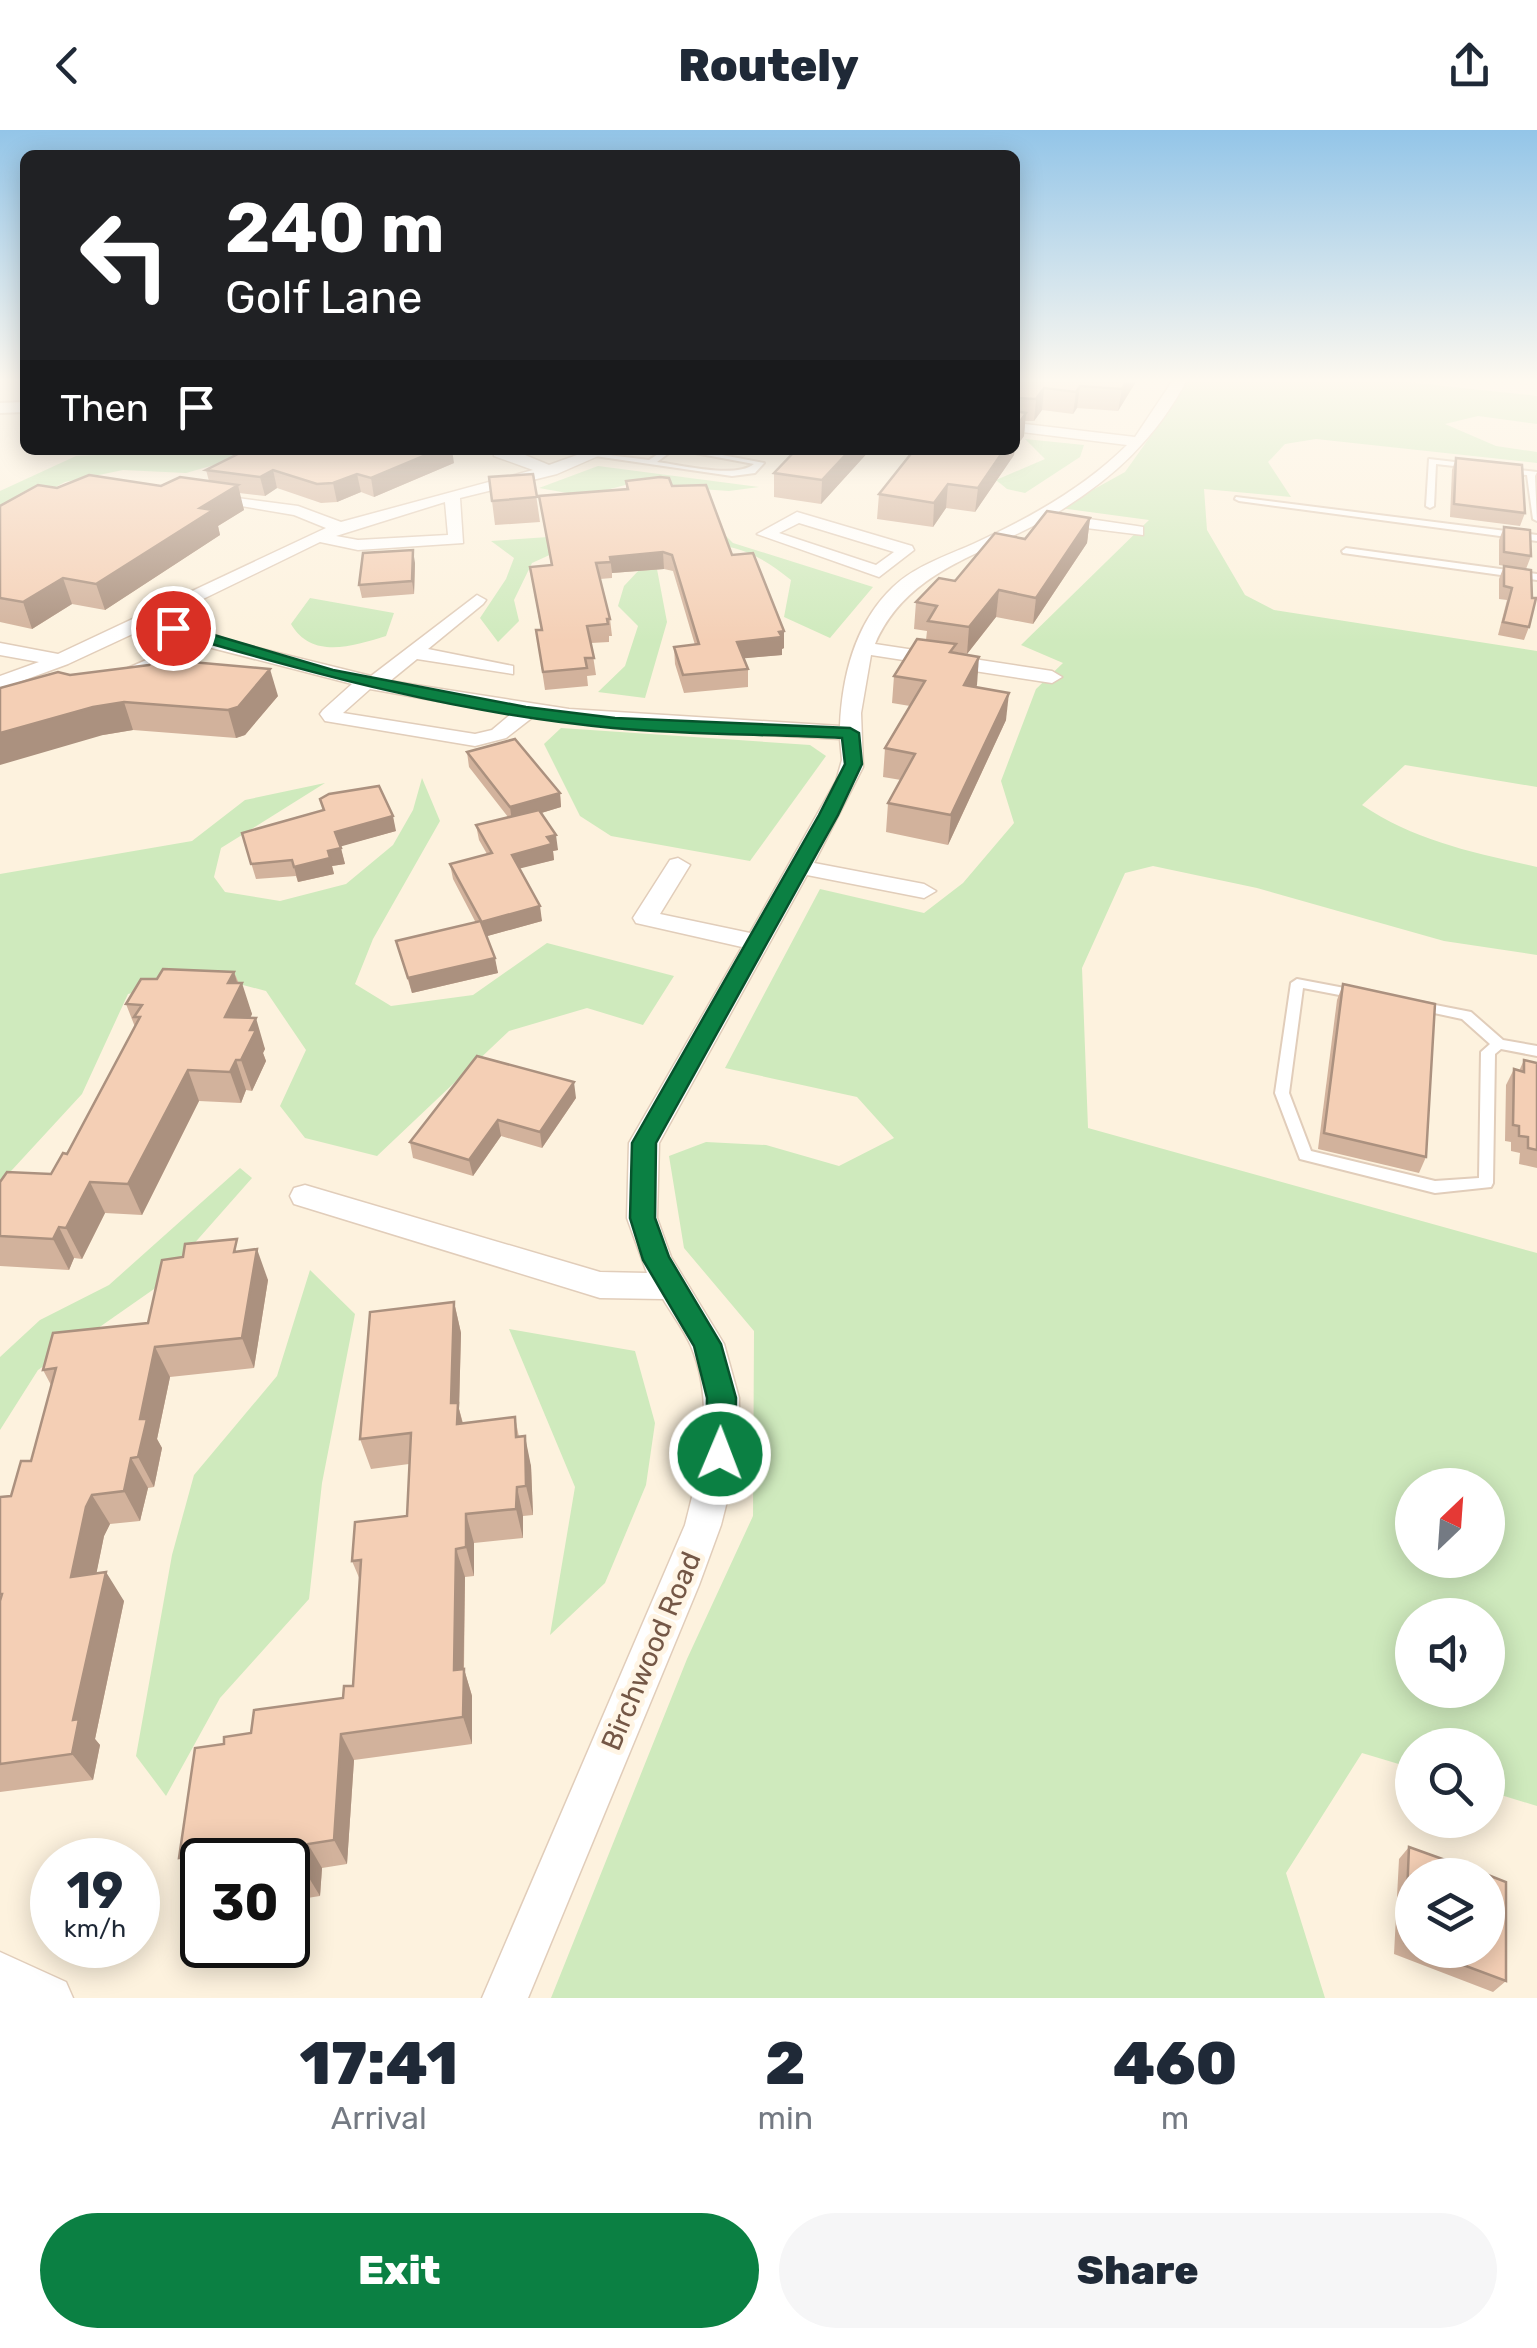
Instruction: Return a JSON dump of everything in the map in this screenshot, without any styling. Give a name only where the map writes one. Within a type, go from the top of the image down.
[{"type":"street","points":[[539,467],[553,472]]},
{"type":"street","points":[[0,683],[156,618],[341,528],[564,467]]},
{"type":"street","name":"Birchwood Road","points":[[505,1998],[704,1525],[720,1454],[722,1398],[707,1344],[656,1260],[642,1218],[644,1143],[854,764],[850,733],[852,691],[863,648],[892,597],[938,566],[1040,516],[1113,467]]},
{"type":"street","points":[[180,492],[298,511],[341,528]]},
{"type":"street","points":[[318,537],[358,545],[457,538],[452,497]]},
{"type":"street","points":[[1040,516],[1136,531]]},
{"type":"street","points":[[879,572],[906,550],[797,517],[766,534],[911,584]]},
{"type":"street","points":[[476,600],[330,714],[474,740],[499,734],[526,712]]},
{"type":"street","points":[[156,618],[207,640],[371,682],[526,712],[633,724],[850,733]]},
{"type":"street","points":[[110,678],[157,664],[207,640]]},
{"type":"street","points":[[0,648],[51,665],[71,679]]},
{"type":"street","points":[[863,648],[1052,676]]},
{"type":"street","points":[[412,652],[506,670]]},
{"type":"street","points":[[678,865],[645,918],[754,942]]},
{"type":"street","points":[[800,867],[924,891]]},
{"type":"street","points":[[305,1196],[600,1285],[675,1286]]},
{"type":"street","points":[[0,1974],[50,1998]]},
{"type":"lane","points":[[681,467],[732,474],[756,467]]},
{"type":"lane","points":[[1430,506],[1432,467]]},
{"type":"lane","points":[[1494,469],[1534,474],[1537,519]]},
{"type":"lane","points":[[1239,499],[1537,538]]},
{"type":"lane","points":[[1346,551],[1537,578]]},
{"type":"lane","points":[[1372,997],[1296,982],[1282,1093],[1305,1155],[1434,1188],[1486,1183],[1488,1052],[1498,1044]]},
{"type":"lane","points":[[1410,1004],[1466,1015],[1498,1044],[1537,1051]]},
{"type":"green space","points":[[52,467],[207,467],[186,473],[123,470],[65,482],[0,517],[0,491]]},
{"type":"green space","points":[[595,467],[759,487],[729,491],[629,484],[584,496],[539,488]]},
{"type":"green space","points":[[1026,467],[1064,467],[1025,493],[1007,489],[996,480]]},
{"type":"green space","points":[[1128,467],[1271,467],[1291,497],[1204,489],[1207,530],[1245,595],[1274,610],[1537,651],[1537,787],[1405,765],[1362,805],[1424,837],[1537,867],[1537,955],[1444,941],[1257,888],[1153,866],[1125,873],[1082,968],[1088,1128],[1537,1253],[1537,1806],[1505,1796],[1505,1728],[1395,1728],[1395,1763],[1362,1753],[1286,1873],[1325,1998],[551,1998],[687,1659],[753,1516],[754,1331],[684,1248],[669,1156],[706,1142],[766,1145],[839,1166],[894,1138],[857,1097],[725,1068],[820,889],[924,913],[963,883],[1014,823],[1001,781],[1036,689],[1063,663],[1021,645],[1149,520],[1060,508]]},
{"type":"green space","points":[[695,527],[721,531],[733,543],[873,587],[830,638],[784,617],[791,580],[756,557],[726,546],[653,548],[667,622],[645,698],[598,692],[625,666],[638,626],[618,606],[624,586],[640,569],[567,547],[532,563],[514,600],[519,621],[498,642],[480,618],[506,579],[514,558],[491,541]]},
{"type":"green space","points":[[310,598],[394,613],[386,636],[347,646],[322,646],[300,635],[291,624]]},
{"type":"green space","points":[[561,728],[810,745],[826,756],[750,861],[611,836],[580,816],[544,744]]},
{"type":"green space","points":[[422,778],[440,821],[373,939],[355,984],[391,1006],[473,995],[547,943],[674,976],[643,1025],[587,1008],[509,1031],[377,1156],[305,1138],[280,1106],[306,1050],[266,991],[205,975],[128,994],[82,1094],[0,1183],[0,874],[192,841],[245,800],[325,783],[221,848],[214,877],[225,892],[280,901],[346,884],[393,845],[413,810]]},
{"type":"green space","points":[[240,1168],[252,1178],[154,1289],[38,1370],[0,1430],[0,1357],[40,1320],[109,1285]]},
{"type":"green space","points":[[310,1270],[355,1314],[322,1483],[309,1599],[220,1698],[166,1796],[136,1756],[172,1555],[194,1475],[277,1376]]},
{"type":"green space","points":[[509,1329],[635,1351],[655,1423],[646,1485],[605,1583],[550,1635],[575,1487]]},
{"type":"building","points":[[397,467],[371,478],[357,474],[317,484],[273,470],[260,477],[206,470]]},
{"type":"building","points":[[780,467],[834,467],[822,480],[774,473]]},
{"type":"building","points":[[900,467],[992,467],[978,488],[948,484],[934,503],[879,494]]},
{"type":"building","points":[[1456,467],[1522,467],[1525,513],[1454,504]]},
{"type":"building","points":[[533,474],[537,497],[492,501],[489,477]]},
{"type":"building","points":[[89,475],[161,486],[180,477],[238,485],[200,508],[213,510],[96,584],[63,578],[23,602],[0,598],[0,506],[38,485],[57,488]]},
{"type":"building","points":[[669,478],[672,486],[706,485],[732,555],[753,553],[784,631],[779,632],[782,637],[737,642],[748,669],[683,675],[674,647],[699,644],[672,555],[663,552],[610,557],[611,562],[596,563],[610,619],[608,624],[587,626],[594,658],[585,658],[587,668],[543,672],[536,630],[542,630],[530,567],[552,565],[539,496],[628,489],[626,481]]},
{"type":"building","points":[[1047,511],[1090,518],[1036,598],[999,590],[969,627],[928,621],[937,606],[916,602],[939,578],[955,581],[995,533],[1025,539]]},
{"type":"building","points":[[1504,527],[1530,530],[1531,556],[1504,552]]},
{"type":"building","points":[[413,550],[412,581],[359,585],[363,553]]},
{"type":"building","points":[[1504,566],[1531,570],[1532,598],[1536,598],[1529,627],[1503,622],[1512,588],[1504,586]]},
{"type":"building","points":[[917,639],[956,644],[950,652],[979,657],[964,685],[1009,693],[951,815],[888,803],[915,754],[885,748],[925,681],[894,676]]},
{"type":"building","points":[[158,659],[270,669],[238,707],[228,710],[124,702],[0,733],[0,688],[58,672],[70,675],[149,665]]},
{"type":"building","points":[[515,739],[560,793],[510,807],[467,752]]},
{"type":"building","points":[[379,786],[393,816],[335,832],[341,848],[328,851],[330,858],[294,867],[292,860],[251,864],[242,833],[324,810],[320,799],[329,794]]},
{"type":"building","points":[[539,810],[556,835],[547,837],[552,844],[512,855],[540,906],[481,922],[495,958],[408,978],[396,941],[481,921],[450,864],[492,853],[476,825]]},
{"type":"building","points":[[163,969],[234,972],[228,983],[242,983],[225,1017],[256,1018],[250,1030],[256,1030],[241,1060],[236,1060],[230,1072],[188,1070],[128,1184],[90,1182],[66,1228],[59,1227],[53,1239],[0,1236],[0,1182],[7,1172],[51,1174],[63,1153],[67,1154],[140,1017],[134,1017],[142,1005],[126,1004],[141,979],[157,979]]},
{"type":"building","points":[[1343,984],[1435,1004],[1426,1157],[1324,1133]]},
{"type":"building","points":[[477,1056],[574,1082],[540,1132],[498,1120],[469,1160],[410,1142]]},
{"type":"building","points":[[1524,1060],[1537,1063],[1537,1150],[1528,1148],[1528,1137],[1519,1136],[1519,1126],[1513,1125],[1514,1069],[1524,1072]]},
{"type":"building","points":[[237,1239],[234,1252],[257,1249],[242,1338],[155,1347],[140,1419],[147,1419],[138,1457],[131,1458],[124,1491],[92,1495],[86,1507],[71,1577],[106,1572],[73,1720],[79,1719],[72,1754],[0,1764],[0,1497],[11,1496],[21,1461],[31,1461],[56,1368],[43,1370],[53,1333],[148,1323],[162,1260],[183,1257],[185,1244]]},
{"type":"building","points":[[454,1302],[451,1403],[458,1403],[457,1424],[515,1417],[516,1437],[525,1436],[526,1486],[517,1487],[516,1509],[466,1514],[466,1547],[456,1549],[454,1670],[464,1669],[463,1717],[341,1734],[334,1840],[310,1844],[310,1838],[182,1838],[195,1748],[224,1744],[224,1737],[251,1733],[254,1710],[343,1698],[344,1686],[353,1686],[361,1560],[352,1561],[355,1522],[407,1516],[411,1433],[360,1439],[370,1312]]},
{"type":"building","points":[[1409,1847],[1440,1858],[1409,1858]]},
{"type":"building","points":[[1505,1882],[1506,1882],[1506,1981],[1471,1968],[1505,1968]]},
{"type":"route","points":[[173,628],[331,674],[526,712],[722,730],[850,733],[854,764],[829,815],[644,1143],[642,1218],[656,1260],[707,1344],[722,1398],[720,1454]]}]
